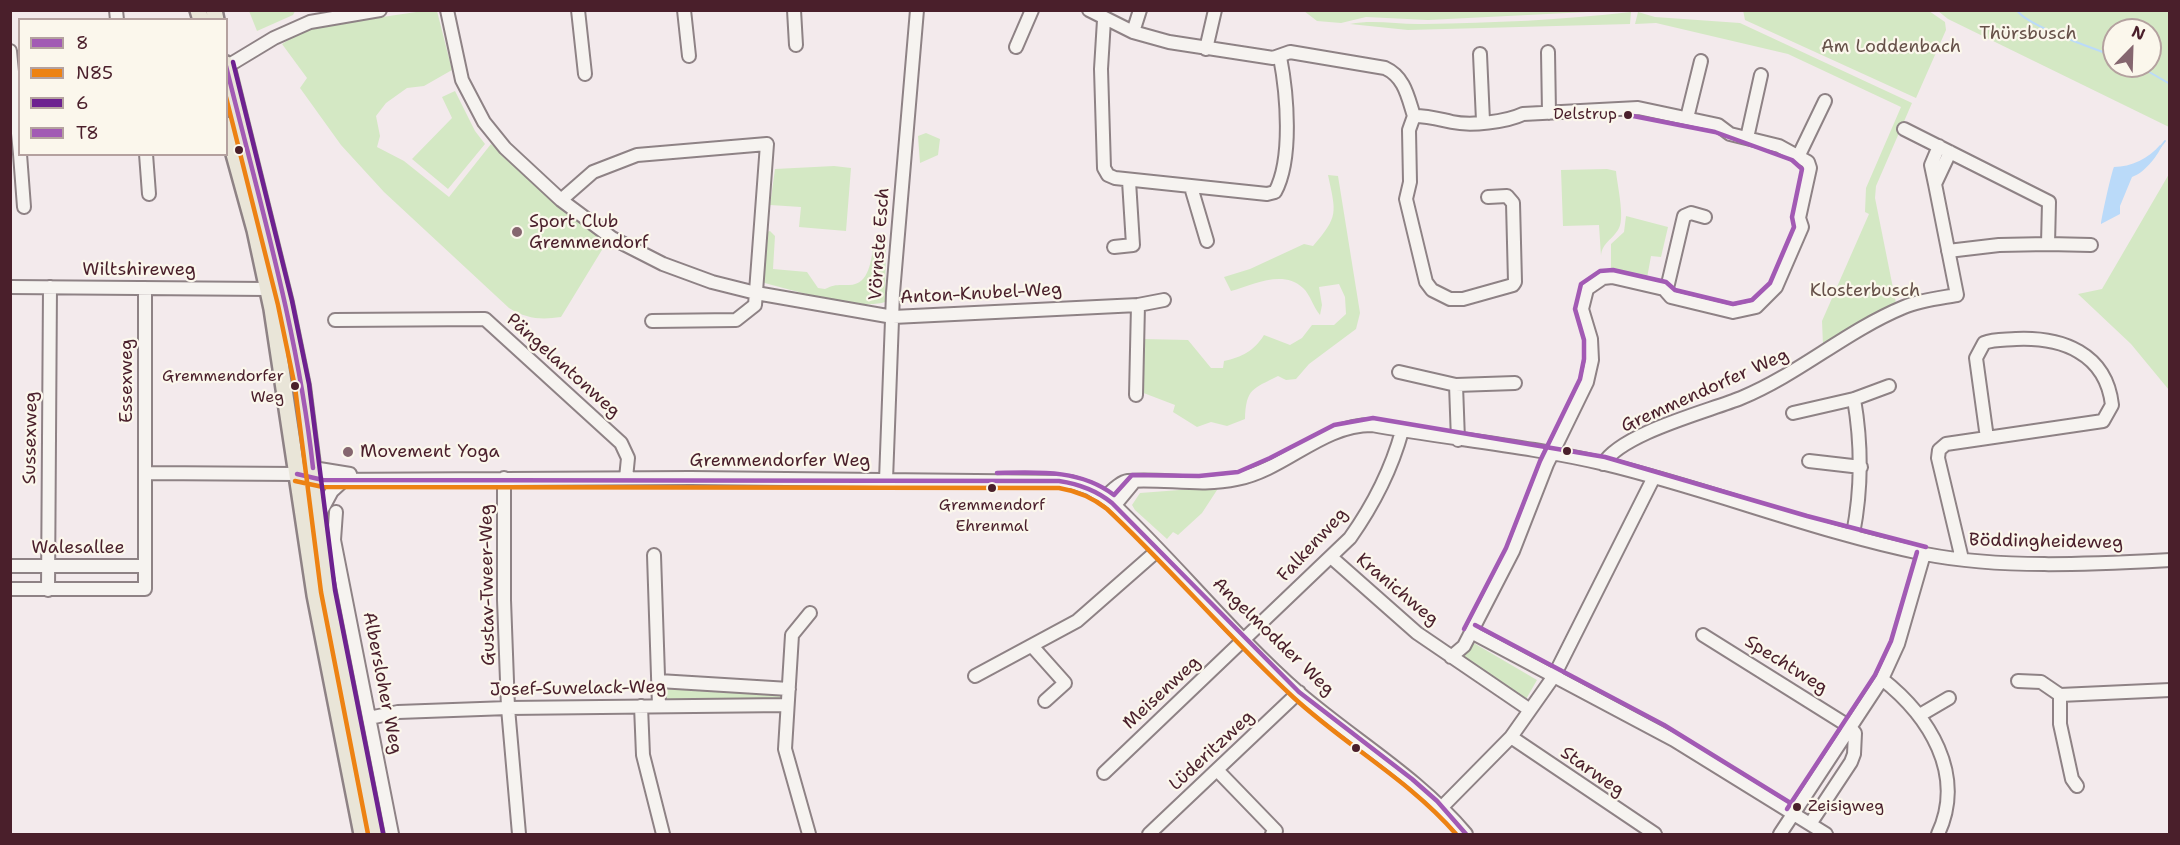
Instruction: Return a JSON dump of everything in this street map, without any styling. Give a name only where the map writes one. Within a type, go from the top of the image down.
[{"type":"main road","name":"Albersloher Weg","points":[[228,70],[285,303],[302,386],[317,518],[327,538],[343,672],[376,834]]},
{"type":"main road","points":[[228,132],[255,230],[268,289],[328,674],[362,834]]},
{"type":"street","points":[[228,65],[274,38],[309,22],[380,10]]},
{"type":"street","name":"Anton-Knubel-Weg","points":[[447,10],[462,80],[484,123],[520,165],[561,200],[612,238],[663,264],[712,282],[756,293],[893,317],[1138,305],[1164,300]]},
{"type":"street","points":[[578,10],[585,74]]},
{"type":"street","points":[[684,10],[689,56]]},
{"type":"street","points":[[794,10],[796,45]]},
{"type":"street","name":"Vörnste Esch","points":[[886,480],[893,317],[917,10]]},
{"type":"street","points":[[1016,47],[1032,10]]},
{"type":"street","points":[[1089,10],[1104,20],[1133,32],[1206,49],[1273,58],[1290,52],[1385,68],[1396,73],[1402,80],[1414,116],[1409,130],[1410,182],[1406,199],[1423,276],[1432,290],[1440,295],[1463,299],[1513,285],[1515,282],[1513,203],[1507,196],[1488,197]]},
{"type":"street","points":[[1133,32],[1140,10]]},
{"type":"street","points":[[1206,49],[1215,10]]},
{"type":"street","points":[[1104,20],[1101,69],[1104,168],[1108,175],[1129,181],[1267,195],[1275,192],[1279,184],[1285,147],[1286,113],[1280,57]]},
{"type":"street","points":[[10,51],[18,132]]},
{"type":"street","points":[[1548,52],[1550,113]]},
{"type":"street","points":[[1479,54],[1483,121]]},
{"type":"street","points":[[1687,118],[1701,61]]},
{"type":"street","points":[[1747,138],[1761,75]]},
{"type":"street","points":[[1799,155],[1825,101]]},
{"type":"street","points":[[1414,116],[1440,117],[1455,123],[1506,121],[1523,114],[1638,108],[1718,125],[1730,134],[1779,146],[1799,155],[1808,162],[1810,168],[1799,218],[1802,227],[1776,287],[1756,308],[1733,312],[1671,297],[1664,289],[1612,277],[1603,278],[1587,289],[1582,309],[1591,339],[1592,360],[1587,382],[1552,453],[1513,551],[1464,646],[1451,657]]},
{"type":"street","points":[[1904,129],[2049,202],[2048,244]]},
{"type":"street","points":[[561,200],[593,172],[637,155],[767,144],[755,305],[736,321],[652,321]]},
{"type":"street","points":[[1945,149],[1935,184],[1948,251],[2000,245],[2091,245]]},
{"type":"street","points":[[20,156],[24,207]]},
{"type":"street","points":[[146,156],[148,194]]},
{"type":"street","points":[[1114,247],[1133,245],[1129,181]]},
{"type":"street","points":[[1191,187],[1207,242]]},
{"type":"street","points":[[1664,289],[1668,284],[1684,216],[1691,213],[1705,217]]},
{"type":"street","name":"Gremmendorfer Weg","points":[[1603,464],[1609,455],[1648,432],[1742,397],[1806,365],[1906,306],[1957,294],[1948,251]]},
{"type":"street","name":"Wiltshireweg","points":[[10,287],[268,289]]},
{"type":"street","name":"Sussexweg","points":[[48,590],[50,288]]},
{"type":"street","name":"Essexweg","points":[[48,590],[145,589],[145,288]]},
{"type":"street","points":[[1136,395],[1138,305]]},
{"type":"street","name":"Pängelantonweg","points":[[335,320],[485,319],[621,443],[628,458],[627,478]]},
{"type":"street","points":[[1962,559],[1938,458],[1939,450],[1946,444],[1987,438],[2103,421],[2112,405],[2108,387],[2091,362],[2063,343],[2041,338],[1984,343],[1976,358],[1987,438]]},
{"type":"street","points":[[1399,372],[1456,385],[1515,384]]},
{"type":"street","points":[[1456,385],[1458,440]]},
{"type":"street","points":[[1793,413],[1854,399],[1889,386]]},
{"type":"street","points":[[1853,534],[1860,502],[1861,467],[1860,432],[1854,399]]},
{"type":"street","points":[[1110,501],[1123,483],[1216,483],[1240,479],[1266,470],[1329,435],[1355,425],[1372,425],[1552,453],[1603,464]]},
{"type":"street","name":"Falkenweg","points":[[1245,639],[1350,537],[1375,501],[1394,458],[1402,431]]},
{"type":"street","points":[[1809,461],[1861,467]]},
{"type":"street","name":"Böddingheideweg","points":[[1603,464],[1924,554],[1962,559],[2118,563],[2169,560]]},
{"type":"street","points":[[146,473],[297,474]]},
{"type":"street","name":"Gremmendorfer Weg","points":[[297,474],[378,478]]},
{"type":"street","name":"Gremmendorfer Weg","points":[[313,474],[344,480],[627,478],[1059,481],[1082,485],[1110,501]]},
{"type":"street","points":[[1442,807],[1511,737],[1554,676],[1654,477]]},
{"type":"street","name":"Gustav-Tweer-Weg","points":[[504,478],[504,600],[508,708],[519,834]]},
{"type":"street","points":[[317,518],[332,491],[344,480]]},
{"type":"street","name":"Angelmodder Weg","points":[[1110,501],[1299,692],[1412,779],[1466,834]]},
{"type":"street","name":"Albersloher Weg","points":[[336,512],[327,538],[369,718],[392,834]]},
{"type":"street","points":[[975,676],[1077,621],[1158,550]]},
{"type":"street","points":[[1780,834],[1882,679],[1898,644],[1924,554]]},
{"type":"street","points":[[654,555],[660,706]]},
{"type":"street","name":"Kranichweg","points":[[1331,557],[1378,601],[1451,657],[1530,710]]},
{"type":"street","name":"Walesallee","points":[[10,566],[145,566]]},
{"type":"street","points":[[10,589],[48,590]]},
{"type":"street","points":[[809,834],[785,749],[792,634],[810,613]]},
{"type":"street","points":[[1471,632],[1683,746],[1826,834]]},
{"type":"street","name":"Spechtweg","points":[[1703,635],[1850,727]]},
{"type":"street","name":"Meisenweg","points":[[1104,773],[1245,639]]},
{"type":"street","points":[[1032,646],[1065,682],[1045,701]]},
{"type":"street","points":[[1882,679],[1920,715],[1939,746],[1946,773],[1946,802],[1938,834]]},
{"type":"street","name":"Josef-Suwelack-Weg","points":[[659,681],[789,689]]},
{"type":"street","points":[[2018,681],[2041,682],[2060,695],[2169,690]]},
{"type":"street","name":"Lüderitzweg","points":[[1149,834],[1299,692]]},
{"type":"street","points":[[2060,695],[2060,724],[2077,786]]},
{"type":"street","points":[[1920,715],[1949,698]]},
{"type":"street","name":"Josef-Suwelack-Weg","points":[[369,718],[398,712],[508,708],[787,705]]},
{"type":"street","points":[[641,706],[644,754],[663,834]]},
{"type":"street","points":[[1810,824],[1854,754],[1855,733],[1850,727]]},
{"type":"street","name":"Starweg","points":[[1511,737],[1655,834]]},
{"type":"street","points":[[1217,770],[1276,831],[1272,834]]},
{"type":"green space","points":[[249,10],[295,11],[293,15],[257,31]]},
{"type":"green space","name":"Am Loddenbach","points":[[1743,10],[1929,11],[1945,22],[1946,30],[1916,98],[1745,20]]},
{"type":"green space","points":[[423,11],[437,11],[452,70],[424,86],[407,88],[386,103],[376,116],[380,136],[377,147],[404,161],[449,197],[491,144],[558,203],[608,240],[561,317],[534,318],[509,308],[384,192],[341,145],[300,88],[307,78],[282,44],[308,28]]},
{"type":"green space","points":[[1304,11],[1607,11],[1428,20],[1366,17],[1341,23],[1317,21]]},
{"type":"green space","name":"Thürsbusch","points":[[1938,11],[2169,11],[2169,127],[1948,19]]},
{"type":"green space","points":[[1631,12],[1630,24],[1408,30],[1350,24],[1502,22]]},
{"type":"green space","name":"Klosterbusch","points":[[1638,12],[1655,17],[1740,23],[1912,103],[1876,186],[1875,198],[1896,303],[1823,345],[1822,321],[1869,214],[1865,212],[1866,188],[1901,107],[1788,54],[1656,23],[1635,24]]},
{"type":"green space","points":[[455,91],[475,131],[485,144],[448,189],[412,159],[452,118],[442,97]]},
{"type":"green space","points":[[926,133],[940,139],[938,155],[920,163],[918,136]]},
{"type":"green space","points":[[834,166],[851,168],[846,231],[799,227],[801,207],[770,205],[775,169]]},
{"type":"green space","points":[[1607,169],[1616,171],[1621,223],[1617,232],[1603,247],[1601,256],[1599,225],[1563,226],[1561,170]]},
{"type":"green space","points":[[2169,174],[2169,390],[2131,344],[2078,294],[2102,289]]},
{"type":"green space","points":[[1328,175],[1338,176],[1360,313],[1356,329],[1309,364],[1296,379],[1286,380],[1278,376],[1257,387],[1249,395],[1245,419],[1227,426],[1211,422],[1197,427],[1173,412],[1175,405],[1141,392],[1142,339],[1188,340],[1211,368],[1223,368],[1224,361],[1247,352],[1264,335],[1290,345],[1302,338],[1312,325],[1334,325],[1346,314],[1345,297],[1339,284],[1319,287],[1322,305],[1320,315],[1303,288],[1295,282],[1268,280],[1231,291],[1224,277],[1250,269],[1304,244],[1313,246],[1327,228],[1333,214],[1333,198]]},
{"type":"green space","points":[[1626,216],[1668,227],[1661,257],[1651,256],[1647,278],[1611,270],[1611,244],[1624,232]]},
{"type":"green space","points":[[770,231],[775,236],[773,269],[807,272],[818,288],[825,289],[856,284],[861,281],[868,270],[874,243],[886,242],[885,302],[859,304],[806,294],[761,282],[765,233]]},
{"type":"green space","points":[[1219,487],[1202,513],[1178,535],[1173,532],[1167,539],[1132,505],[1140,493]]},
{"type":"green space","points":[[1472,642],[1537,680],[1525,701],[1464,660],[1464,654]]},
{"type":"green space","points":[[673,686],[784,694],[784,698],[780,700],[667,700],[663,691]]},
{"type":"water","points":[[2160,145],[2162,146],[2149,164],[2132,177],[2120,206],[2120,214],[2101,224],[2114,167],[2139,161]]},
{"type":"waterway","points":[[2017,10],[2022,16],[2046,29],[2102,51]]},
{"type":"waterway","points":[[2160,78],[2170,84]]},
{"type":"waterway","points":[[2161,146],[2165,141]]},
{"type":"transit line","name":"6","points":[[233,62],[292,301],[309,384],[335,590],[383,833]]},
{"type":"transit line","name":"8","points":[[228,74],[288,316],[313,468]]},
{"type":"transit line","name":"N85","points":[[228,105],[278,305],[295,387],[321,592],[368,834]]},
{"type":"transit line","name":"T8","points":[[1464,629],[1506,548],[1540,461],[1580,379],[1584,359],[1584,340],[1575,309],[1581,284],[1600,271],[1613,270],[1666,282],[1675,290],[1733,304],[1752,300],[1770,283],[1794,227],[1792,217],[1802,169],[1792,160],[1715,132],[1628,115]]},
{"type":"transit line","name":"T8","points":[[997,473],[1043,473],[1073,476],[1087,480],[1114,495],[1132,475],[1199,476],[1238,472],[1334,425],[1373,418],[1605,457],[1807,516],[1926,547]]},
{"type":"transit line","name":"8","points":[[297,474],[323,480],[1059,481],[1080,486],[1100,494],[1112,503],[1299,692],[1412,779],[1437,801],[1466,834]]},
{"type":"transit line","name":"N85","points":[[295,481],[323,487],[1059,488],[1072,491],[1090,498],[1107,509],[1293,697],[1418,796],[1456,834]]},
{"type":"transit line","name":"T8","points":[[1787,809],[1875,675],[1891,641],[1917,552]]},
{"type":"transit line","name":"T8","points":[[1475,625],[1664,725],[1797,807]]},
{"type":"place","name":"Delstrup","points":[[1628,115]]},
{"type":"place","name":"Sport Club Gremmendorf","points":[[517,232]]},
{"type":"place","name":"Gremmendorfer Weg","points":[[295,386]]},
{"type":"place","name":"Movement Yoga","points":[[348,452]]},
{"type":"place","name":"Gremmendorf Ehrenmal","points":[[992,488]]},
{"type":"place","name":"Zeisigweg","points":[[1797,807]]}]
